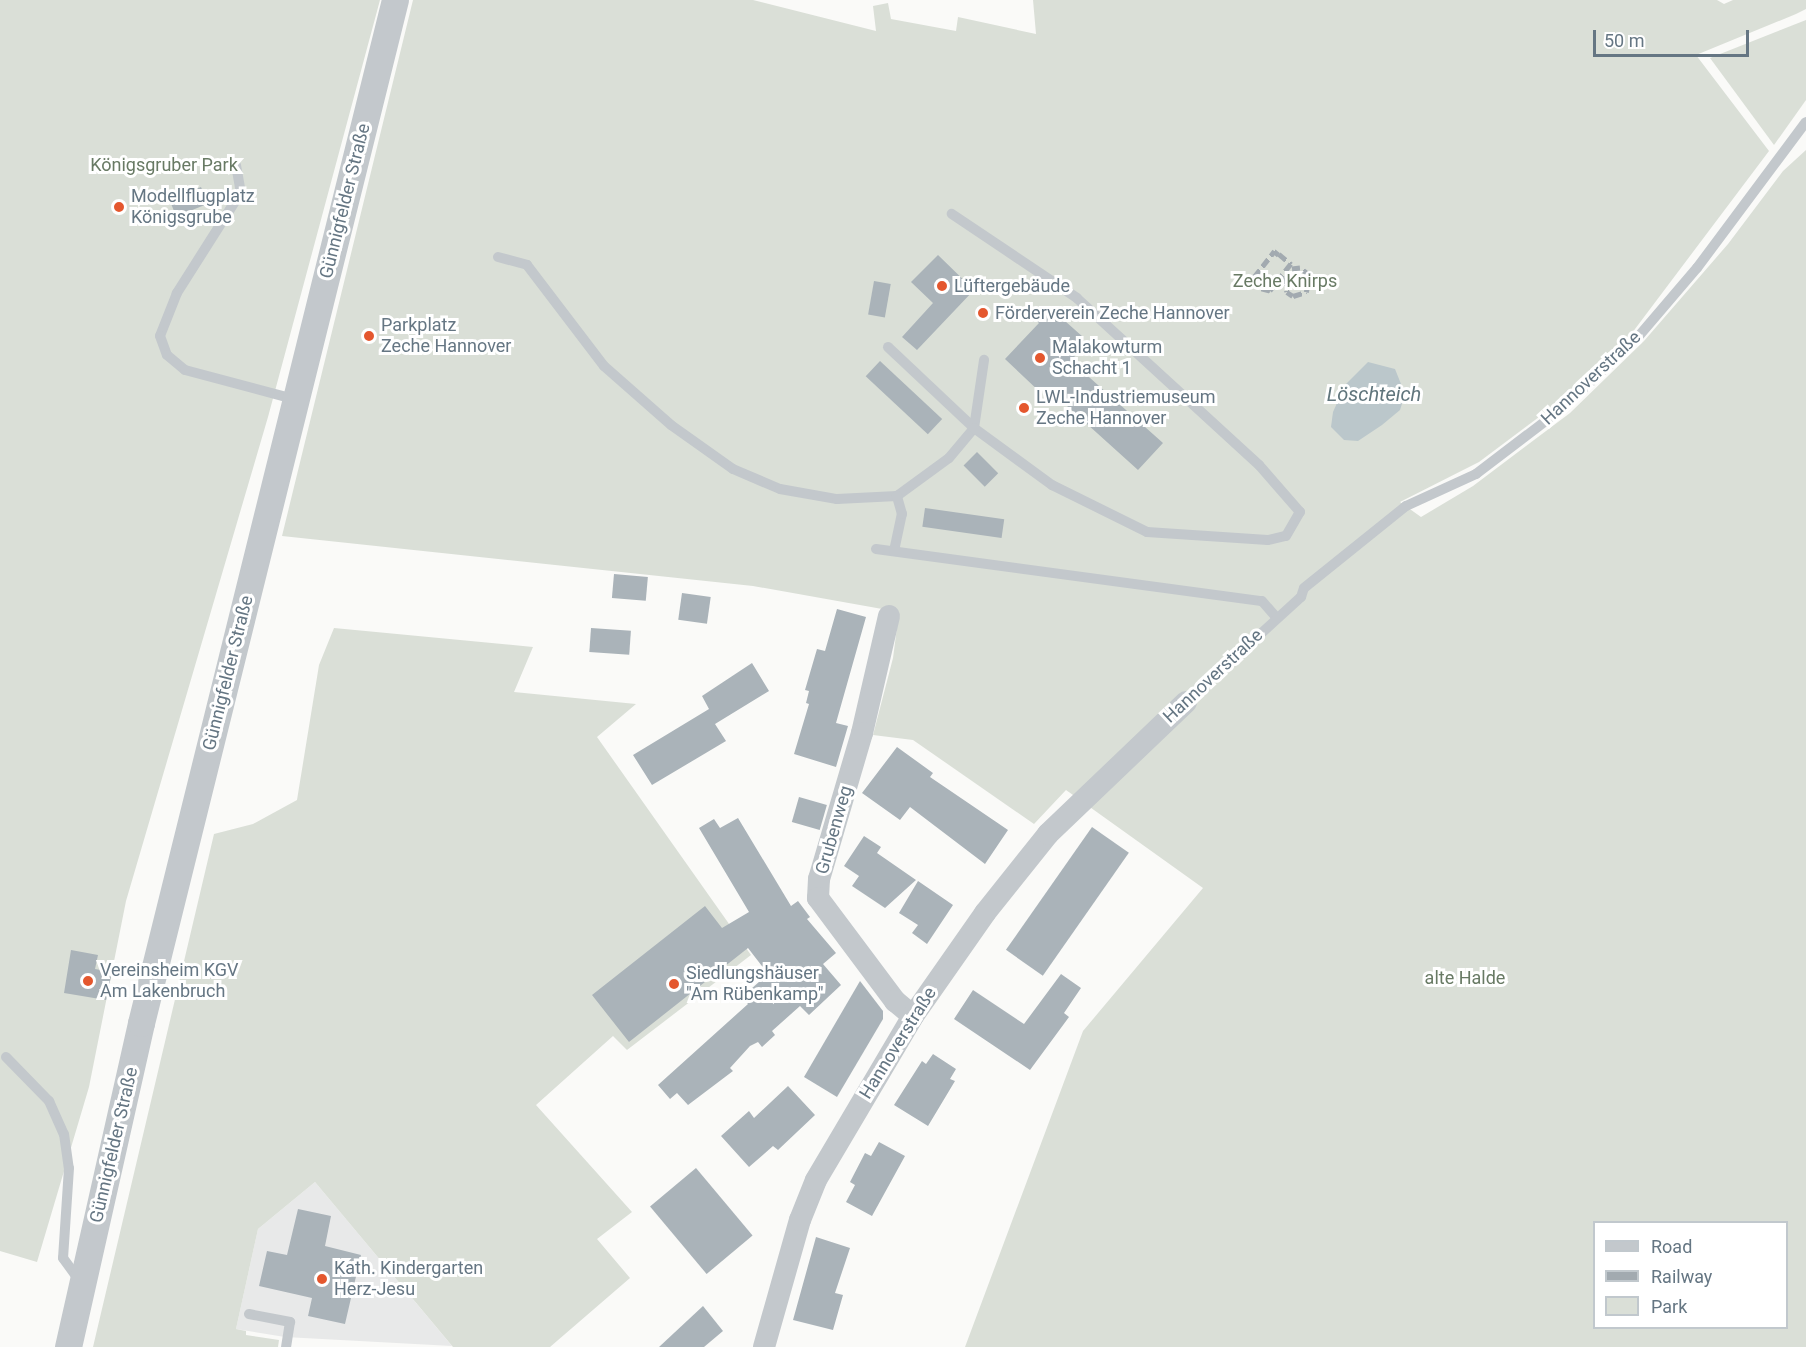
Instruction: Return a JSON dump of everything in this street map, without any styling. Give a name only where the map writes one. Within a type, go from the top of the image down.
[{"type":"street","name":"Günnigfelder Straße","points":[[68,1347],[141,1023],[395,0]]},
{"type":"street","name":"Grubenweg","points":[[889,616],[862,733],[819,879],[818,898],[895,1001],[913,1016]]},
{"type":"street","name":"Hannoverstraße","points":[[764,1347],[816,1180],[913,1016],[985,913],[1048,834],[1186,702]]},
{"type":"lane","name":"Hannoverstraße","points":[[1186,702],[1300,597],[1304,588],[1406,506],[1476,474],[1564,407],[1638,337],[1697,268],[1806,122]]},
{"type":"lane","points":[[236,165],[241,192],[177,293],[160,336],[167,355],[185,370],[295,399]]},
{"type":"lane","points":[[888,346],[974,428],[1052,485],[1147,532],[1268,540],[1286,536],[1300,512],[1228,436],[1077,298],[952,214]]},
{"type":"lane","points":[[498,256],[527,265],[604,366],[671,425],[733,469],[780,489],[837,499],[897,496],[949,458],[974,428],[984,360]]},
{"type":"lane","points":[[894,551],[902,514],[897,496]]},
{"type":"lane","points":[[876,549],[1262,601],[1276,617]]},
{"type":"lane","points":[[6,1057],[49,1101],[64,1134],[69,1168],[63,1258],[82,1283]]},
{"type":"lane","points":[[249,1314],[290,1322],[286,1347]]},
{"type":"shaded area","name":"Kath. Kindergarten Herz-Jesu","points":[[315,1182],[452,1346],[285,1337],[236,1329],[258,1229]]},
{"type":"green space","name":"Königsgruber Park","points":[[0,0],[380,0],[268,417],[126,901],[89,1087],[37,1262],[0,1251]]},
{"type":"green space","points":[[413,0],[753,0],[876,31],[873,6],[888,3],[891,19],[956,31],[958,17],[1036,34],[1033,0],[1717,0],[1724,4],[1733,0],[1806,0],[1806,9],[1796,14],[1696,55],[1769,151],[1632,333],[1559,402],[1479,462],[1400,502],[1421,517],[1473,486],[1570,413],[1644,341],[1728,244],[1783,171],[1806,150],[1806,1347],[965,1347],[1083,1031],[1203,888],[1066,790],[1034,824],[913,740],[873,735],[893,658],[899,612],[753,586],[282,536]]},
{"type":"green space","points":[[1806,20],[1806,100],[1774,145],[1710,58]]},
{"type":"green space","points":[[334,628],[533,647],[514,692],[636,704],[597,737],[751,955],[627,1050],[613,1036],[536,1105],[632,1212],[597,1239],[630,1278],[550,1347],[453,1347],[315,1182],[258,1229],[236,1329],[246,1331],[246,1335],[279,1340],[278,1347],[93,1347],[214,834],[253,824],[297,800],[319,665]]},
{"type":"water","name":"Löschteich","points":[[1368,362],[1395,369],[1405,394],[1400,410],[1382,425],[1358,441],[1344,440],[1331,427],[1333,412],[1345,385]]},
{"type":"building","points":[[201,187],[208,204],[176,216],[169,200]]},
{"type":"building","name":"Lüftergebäude","points":[[938,255],[974,290],[917,350],[902,337],[933,303],[911,282]]},
{"type":"building","points":[[874,281],[891,284],[885,317],[868,314]]},
{"type":"building","points":[[1056,313],[1083,337],[1069,351],[1075,356],[1071,361],[1163,443],[1138,470],[1046,387],[1041,393],[1005,359],[1039,323],[1030,314]]},
{"type":"building","points":[[880,361],[942,419],[928,434],[866,376]]},
{"type":"building","points":[[977,452],[998,473],[985,487],[964,465]]},
{"type":"building","points":[[925,508],[1004,519],[1002,538],[922,527]]},
{"type":"building","points":[[614,574],[648,577],[646,601],[612,598]]},
{"type":"building","points":[[682,593],[711,597],[707,624],[678,620]]},
{"type":"building","points":[[837,609],[866,617],[836,723],[848,726],[836,767],[794,754],[809,704],[806,703],[809,691],[805,690],[817,649],[825,651]]},
{"type":"building","points":[[591,628],[631,631],[629,655],[589,652]]},
{"type":"building","points":[[752,663],[769,691],[715,724],[726,741],[652,785],[633,755],[709,709],[702,696]]},
{"type":"building","points":[[897,747],[933,773],[930,777],[1008,830],[985,864],[910,807],[900,820],[862,793]]},
{"type":"building","points":[[799,797],[827,805],[820,830],[792,822]]},
{"type":"building","points":[[738,818],[791,906],[798,901],[810,917],[807,919],[836,953],[823,964],[841,985],[809,1015],[800,1006],[772,1031],[775,1035],[762,1047],[758,1042],[750,1046],[730,1068],[733,1071],[688,1105],[677,1093],[670,1099],[658,1085],[748,1004],[742,997],[768,974],[748,948],[629,1042],[592,995],[705,906],[722,928],[749,912],[699,828],[714,819],[720,828]]},
{"type":"building","points":[[1092,827],[1129,853],[1043,976],[1006,950]]},
{"type":"building","points":[[864,836],[881,847],[877,853],[916,880],[885,908],[852,886],[859,876],[844,866]]},
{"type":"building","points":[[918,881],[953,905],[927,944],[912,933],[918,925],[899,913]]},
{"type":"building","name":"Vereinsheim KGV Am Lakenbruch","points":[[71,950],[98,955],[95,969],[112,972],[106,1000],[64,993]]},
{"type":"building","points":[[1061,974],[1081,988],[1064,1013],[1069,1017],[1030,1070],[954,1019],[973,990],[1024,1024]]},
{"type":"building","points":[[860,981],[883,1011],[883,1019],[837,1097],[804,1077]]},
{"type":"building","points":[[933,1054],[956,1069],[950,1079],[955,1081],[928,1126],[894,1105],[922,1061],[926,1064]]},
{"type":"building","points":[[788,1086],[815,1115],[778,1150],[773,1146],[749,1167],[721,1136],[749,1111],[754,1118]]},
{"type":"building","points":[[879,1142],[905,1156],[872,1216],[846,1202],[855,1185],[850,1182],[865,1153],[871,1156]]},
{"type":"building","points":[[696,1168],[753,1235],[707,1274],[650,1207]]},
{"type":"building","points":[[298,1209],[331,1216],[325,1246],[361,1255],[345,1324],[308,1316],[312,1298],[259,1286],[267,1251],[287,1255]]},
{"type":"building","points":[[816,1237],[850,1248],[835,1293],[843,1295],[833,1330],[793,1320]]},
{"type":"building","points":[[703,1306],[723,1331],[704,1347],[659,1347]]},
{"type":"railway","points":[[1279,254],[1291,264],[1270,291],[1258,288],[1254,277],[1274,251],[1279,255]]},
{"type":"railway","points":[[1285,277],[1287,292],[1293,296],[1306,292],[1310,276],[1300,268],[1292,269]]},
{"type":"place","name":"Modellflugplatz Königsgrube","points":[[119,207]]},
{"type":"place","name":"Lüftergebäude","points":[[942,286]]},
{"type":"place","name":"Förderverein Zeche Hannover","points":[[983,313]]},
{"type":"place","name":"Parkplatz Zeche Hannover","points":[[369,336]]},
{"type":"place","name":"Malakowturm Schacht 1","points":[[1040,358]]},
{"type":"place","name":"LWL-Industriemuseum Zeche Hannover","points":[[1024,408]]},
{"type":"place","name":"Vereinsheim KGV Am Lakenbruch","points":[[88,981]]},
{"type":"place","name":"Siedlungshäuser \"Am Rübenkamp\"","points":[[674,984]]},
{"type":"place","name":"Kath. Kindergarten Herz-Jesu","points":[[322,1279]]},
{"type":"park label","name":"Zeche Knirps","points":[[1285,281]]},
{"type":"park label","name":"alte Halde","points":[[1465,978]]}]
